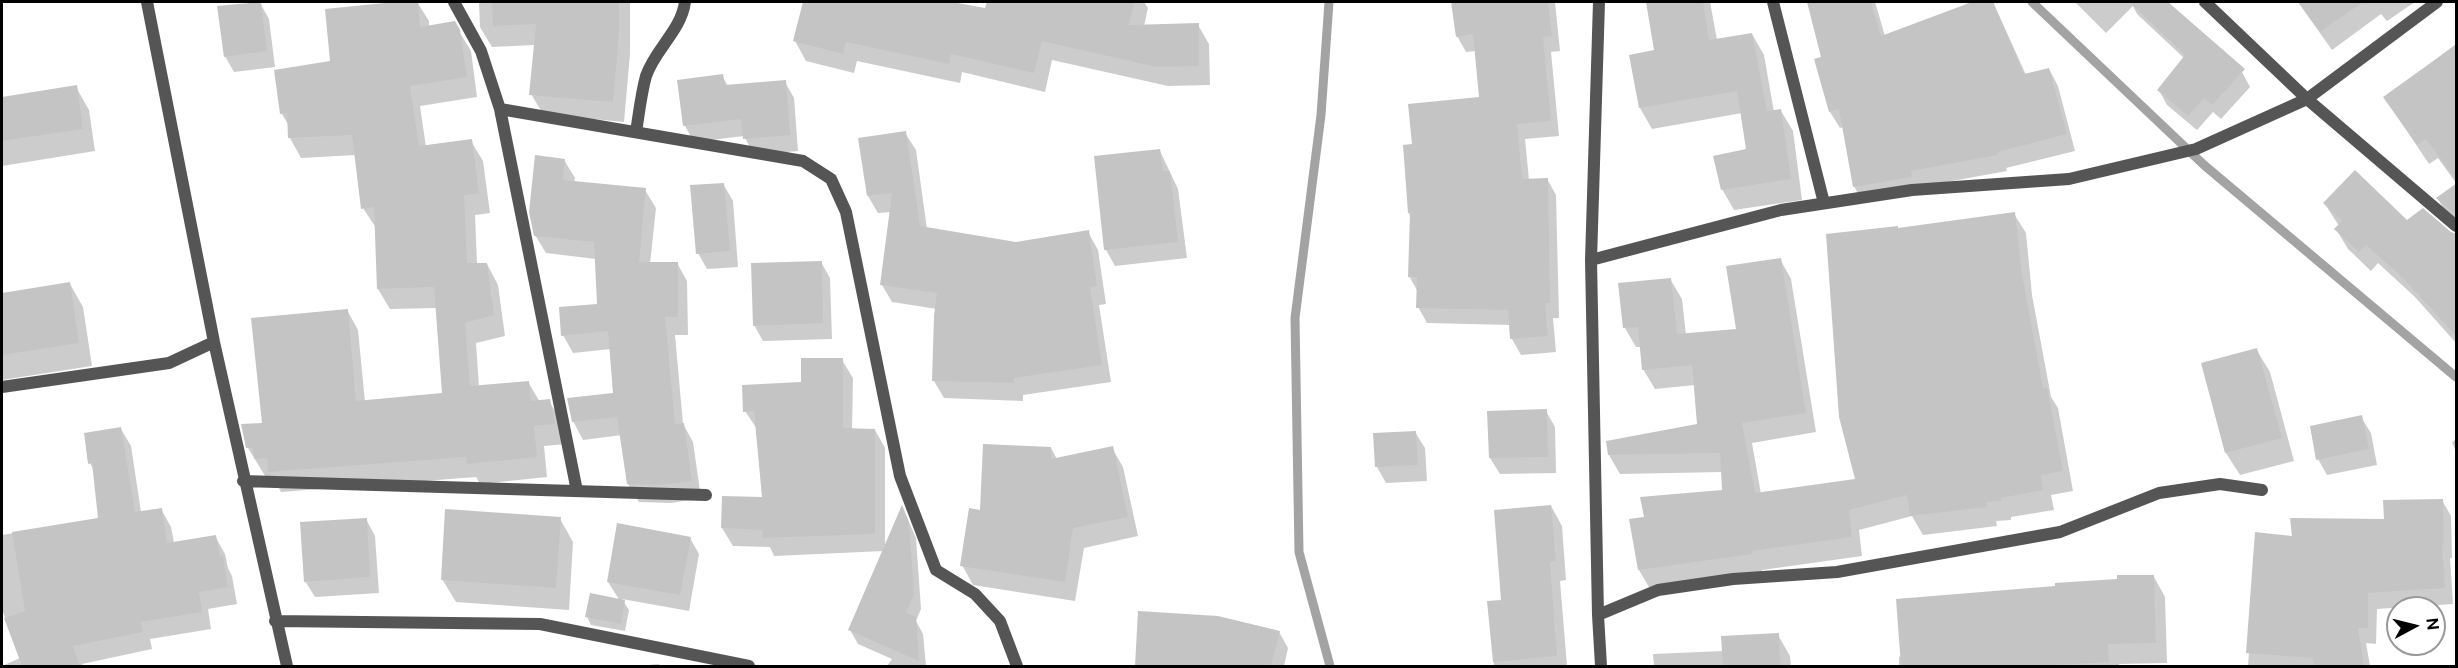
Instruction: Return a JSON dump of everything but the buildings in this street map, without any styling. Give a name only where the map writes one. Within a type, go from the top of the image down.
[{"type":"street","points":[[147,2],[243,481],[287,666]]},
{"type":"street","points":[[454,2],[481,51],[500,109],[577,491]]},
{"type":"street","points":[[636,132],[646,77],[655,58],[676,28],[684,2]]},
{"type":"street","points":[[1599,2],[1591,260],[1601,666]]},
{"type":"street","points":[[1773,2],[1824,203]]},
{"type":"street","points":[[2205,2],[2307,99],[2457,226]]},
{"type":"street","points":[[1591,260],[1781,210],[1912,190],[2069,179],[2196,150],[2307,99],[2437,2]]},
{"type":"street","points":[[500,109],[803,161],[831,179],[846,212],[900,476],[936,570],[975,594],[1000,621],[1017,666]]},
{"type":"street","points":[[2,387],[169,363],[214,342]]},
{"type":"street","points":[[243,481],[706,495]]},
{"type":"street","points":[[1598,615],[1658,590],[1733,579],[1837,572],[2060,532],[2159,493],[2220,484],[2262,490]]},
{"type":"street","points":[[275,621],[540,624],[749,666]]},
{"type":"waterway","points":[[1329,2],[1321,115],[1295,318],[1299,552],[1330,666]]},
{"type":"waterway","points":[[2032,2],[2204,165],[2456,377]]}]
